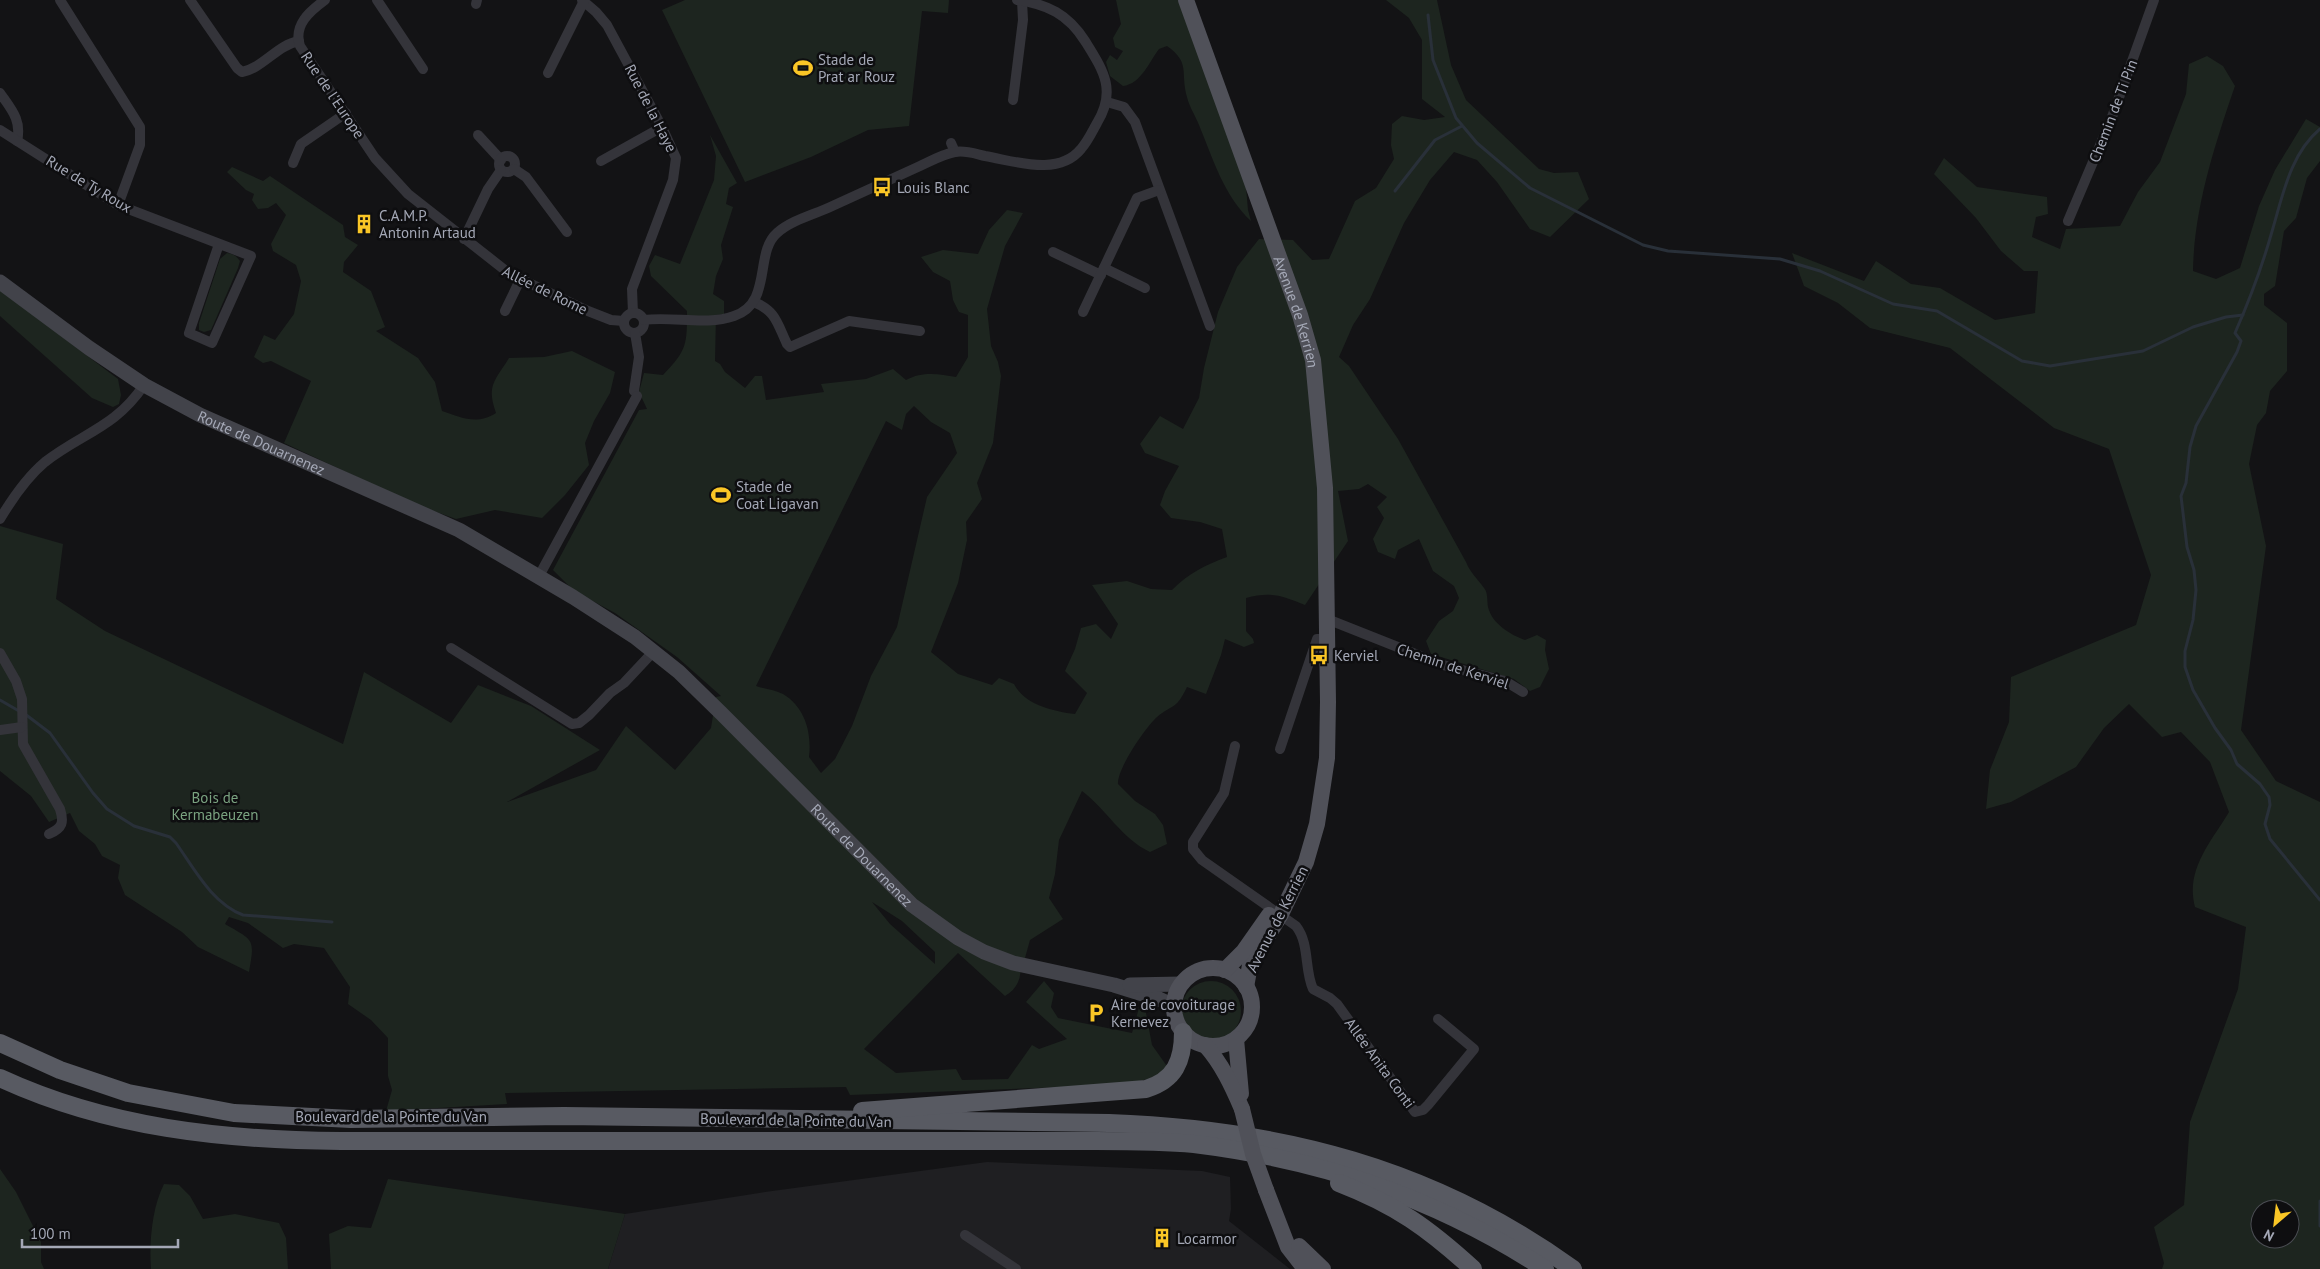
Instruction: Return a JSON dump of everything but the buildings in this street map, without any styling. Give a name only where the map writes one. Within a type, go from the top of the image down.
[{"type":"highway","points":[[788,1120],[865,1110],[1146,1089],[1166,1080],[1178,1067],[1182,1051],[1183,1032]]},
{"type":"highway","name":"Boulevard de la Pointe du Van","points":[[0,1043],[60,1070],[128,1093],[182,1105],[234,1113],[351,1119],[564,1116],[1109,1123],[1168,1125],[1239,1133],[1335,1154],[1430,1188],[1507,1226],[1573,1269]]},
{"type":"highway","name":"Boulevard de la Pointe du Van","points":[[0,1078],[51,1099],[94,1113],[189,1132],[240,1137],[341,1141],[1086,1141],[1194,1144],[1292,1160],[1368,1181],[1423,1203],[1479,1229],[1544,1269]]},
{"type":"highway","points":[[1194,1144],[1325,1178],[1367,1194],[1416,1220],[1473,1269]]},
{"type":"main road","name":"Avenue de Kerrien","points":[[1186,0],[1312,352],[1326,496],[1328,743],[1322,792],[1297,864],[1278,911],[1250,965],[1246,987]]},
{"type":"main road","name":"Route de Douarnenez","points":[[0,282],[144,386],[200,415],[459,530],[607,618],[654,651],[722,714],[912,905],[942,928],[971,946],[1005,961],[1114,985],[1159,999],[1174,1006]]},
{"type":"main road","name":"Avenue de Kerrien","points":[[1225,970],[1278,911]]},
{"type":"main road","points":[[1213,968],[1225,970],[1233,974],[1246,987],[1252,1009],[1246,1025],[1236,1038],[1216,1046],[1193,1041],[1183,1032],[1174,1016],[1176,995],[1181,984],[1200,970],[1213,968]]},
{"type":"main road","name":"Route de Douarnenez","points":[[1114,985],[1181,984]]},
{"type":"main road","points":[[1236,1038],[1242,1109],[1253,1154],[1288,1246],[1305,1269]]},
{"type":"main road","points":[[1205,1045],[1216,1057],[1229,1078],[1242,1109]]},
{"type":"main road","points":[[1279,1222],[1302,1250],[1323,1269]]},
{"type":"street","points":[[60,0],[140,127],[140,145],[118,205]]},
{"type":"street","points":[[190,0],[237,68],[242,72],[250,70],[286,45],[299,41]]},
{"type":"street","name":"Rue de l'Europe","points":[[325,0],[304,18],[300,29],[299,41],[307,57],[382,167]]},
{"type":"street","points":[[377,0],[423,69]]},
{"type":"street","points":[[644,320],[732,317],[742,312],[754,302],[768,250],[776,233],[953,147],[1033,165],[1061,162],[1081,150],[1101,117],[1107,102],[1107,88],[1101,69],[1072,23],[1046,5],[1017,0]]},
{"type":"street","name":"Chemin de Ti Pin","points":[[2068,221],[2112,117],[2154,0]]},
{"type":"street","points":[[548,73],[583,1]]},
{"type":"street","name":"Rue de la Haye","points":[[583,1],[607,25],[674,151],[676,172],[632,289],[633,313]]},
{"type":"street","points":[[1013,100],[1023,20],[1022,1]]},
{"type":"street","points":[[0,93],[18,120],[19,132],[17,141]]},
{"type":"street","points":[[1107,102],[1124,107],[1131,115],[1210,326]]},
{"type":"street","points":[[293,163],[301,144],[346,113]]},
{"type":"street","points":[[601,161],[662,127]]},
{"type":"street","name":"Rue de Ty Roux","points":[[0,130],[118,205],[251,256],[212,343],[189,334],[219,244]]},
{"type":"street","points":[[478,135],[507,173],[514,169]]},
{"type":"street","points":[[464,239],[488,189],[507,156],[512,158],[515,165],[514,169]]},
{"type":"street","name":"Allée de Rome","points":[[382,167],[408,194],[503,270],[520,280],[588,311],[612,320],[624,321]]},
{"type":"street","points":[[514,169],[526,177],[567,232]]},
{"type":"street","points":[[1083,312],[1137,198],[1159,190]]},
{"type":"street","points":[[1054,252],[1145,288]]},
{"type":"street","points":[[505,311],[520,280]]},
{"type":"street","points":[[754,302],[765,306],[771,312],[786,344],[790,347],[849,321],[920,331]]},
{"type":"street","points":[[635,333],[627,330],[624,321],[627,316],[633,313],[638,314],[644,320]]},
{"type":"street","points":[[635,333],[642,328],[644,320]]},
{"type":"street","points":[[538,576],[636,394],[639,357],[635,333]]},
{"type":"street","points":[[0,519],[37,469],[107,424],[130,404],[144,386]]},
{"type":"street","name":"Chemin de Kerviel","points":[[1327,619],[1443,665],[1505,681],[1523,692]]},
{"type":"street","points":[[1280,749],[1317,639],[1327,639]]},
{"type":"street","points":[[451,648],[572,724],[579,723],[589,715],[610,693],[624,683],[654,651]]},
{"type":"street","points":[[0,653],[16,681],[22,718],[22,739],[26,751],[60,808],[64,820],[61,827],[49,834]]},
{"type":"street","points":[[0,730],[22,718]]},
{"type":"street","points":[[1235,746],[1224,793],[1193,842],[1194,849],[1202,860],[1229,880],[1278,911]]},
{"type":"street","name":"Allée Anita Conti","points":[[1278,911],[1296,926],[1303,938],[1313,989],[1337,1004],[1362,1036],[1410,1109],[1414,1112],[1423,1110],[1428,1105],[1474,1049],[1438,1019]]},
{"type":"street","points":[[965,1235],[1016,1269]]},
{"type":"shaded area","points":[[987,1162],[1202,1171],[1230,1177],[1231,1209],[1229,1221],[1290,1269],[608,1269],[625,1214],[765,1192]]},
{"type":"green space","name":"Stade de Prat ar Rouz","points":[[685,0],[949,0],[948,13],[922,11],[909,126],[868,130],[811,157],[745,182],[662,10]]},
{"type":"green space","points":[[1116,0],[1180,0],[1245,176],[1248,210],[1251,221],[1233,200],[1214,164],[1189,104],[1182,63],[1174,52],[1167,46],[1159,49],[1140,77],[1129,84],[1123,86],[1110,76],[1106,62],[1110,55],[1117,60],[1123,51],[1115,47],[1113,38],[1121,24]]},
{"type":"green space","name":"Bois de Kermabeuzen","points":[[1386,0],[1437,0],[1451,65],[1466,100],[1539,169],[1554,173],[1578,172],[1589,199],[1550,237],[1530,229],[1497,182],[1477,160],[1454,152],[1430,180],[1404,223],[1370,299],[1353,325],[1339,357],[1349,366],[1398,439],[1470,570],[1485,590],[1488,607],[1494,619],[1508,632],[1520,638],[1525,640],[1537,635],[1546,640],[1545,650],[1549,669],[1540,687],[1530,691],[1514,679],[1431,654],[1426,641],[1439,621],[1453,611],[1459,598],[1454,586],[1433,571],[1419,539],[1398,550],[1395,559],[1378,552],[1373,539],[1384,518],[1377,507],[1387,497],[1368,484],[1359,489],[1338,491],[1348,541],[1305,605],[1290,599],[1270,595],[1246,598],[1246,631],[1254,643],[1244,647],[1225,639],[1206,694],[1187,687],[1177,703],[1157,717],[1146,730],[1122,769],[1118,784],[1135,801],[1155,814],[1163,825],[1167,844],[1150,852],[1140,846],[1131,840],[1082,791],[1059,840],[1055,874],[1049,898],[1063,919],[1030,940],[1025,958],[1020,961],[1020,977],[1014,989],[1005,996],[958,953],[864,1049],[896,1073],[956,1069],[962,1080],[1008,1079],[1032,1045],[1039,1049],[1067,1039],[1026,1002],[1044,981],[1054,993],[1051,1007],[1058,1018],[1132,1033],[1139,1008],[1145,1008],[1152,1045],[1169,1069],[1160,1074],[1151,1078],[1113,1085],[850,1095],[846,1087],[505,1093],[507,1104],[386,1111],[392,1090],[388,1076],[388,1038],[371,1020],[348,1004],[350,987],[324,948],[294,944],[283,948],[248,923],[229,917],[225,924],[247,938],[252,946],[249,972],[198,947],[182,932],[125,895],[118,878],[120,865],[102,856],[95,844],[79,831],[70,813],[49,822],[31,796],[0,771],[0,526],[63,544],[56,599],[105,631],[343,744],[364,672],[451,723],[478,685],[531,706],[600,750],[507,802],[596,770],[626,726],[675,770],[711,728],[716,697],[721,696],[677,657],[615,613],[574,591],[553,570],[639,410],[647,409],[639,392],[644,373],[663,375],[677,359],[684,346],[687,332],[687,311],[651,276],[649,266],[655,255],[680,264],[714,180],[716,156],[710,135],[737,183],[729,188],[726,204],[733,207],[721,245],[723,259],[716,276],[713,294],[724,301],[724,314],[716,315],[715,361],[745,388],[755,376],[762,376],[766,400],[824,392],[821,384],[866,379],[893,369],[906,380],[925,374],[956,377],[968,357],[968,315],[959,312],[953,300],[950,281],[933,272],[921,257],[943,250],[978,254],[989,230],[1007,210],[1023,213],[1005,246],[987,309],[991,346],[998,362],[1001,376],[993,443],[977,483],[982,499],[966,522],[967,540],[958,583],[931,652],[958,674],[992,685],[999,678],[1014,684],[1025,697],[1040,706],[1075,714],[1087,693],[1065,671],[1075,649],[1081,628],[1096,624],[1111,639],[1118,624],[1092,585],[1127,581],[1151,589],[1172,590],[1198,570],[1227,557],[1222,529],[1200,522],[1171,518],[1160,505],[1165,491],[1179,466],[1145,453],[1140,444],[1160,416],[1183,429],[1199,398],[1204,368],[1218,312],[1237,267],[1259,239],[1293,240],[1312,260],[1329,259],[1355,201],[1376,188],[1394,159],[1391,145],[1392,124],[1402,116],[1424,120],[1445,117],[1422,99],[1422,40],[1409,18]],"holes":[[[914,406],[931,422],[950,433],[957,453],[927,497],[897,627],[871,676],[852,726],[835,759],[821,773],[809,757],[808,730],[802,713],[797,706],[791,699],[777,691],[756,686],[886,421],[902,430],[906,414]],[[872,902],[902,921],[935,952],[935,964],[890,924]]]},
{"type":"green space","points":[[2207,56],[2223,66],[2235,86],[2213,153],[2201,200],[2194,247],[2193,271],[2216,279],[2240,268],[2259,206],[2275,170],[2306,119],[2320,127],[2320,161],[2307,178],[2296,218],[2284,231],[2275,286],[2264,294],[2264,305],[2287,323],[2287,371],[2270,391],[2266,413],[2257,425],[2249,464],[2266,546],[2241,730],[2276,781],[2320,802],[2320,1269],[2162,1269],[2164,1263],[2154,1227],[2184,1205],[2190,1122],[2238,989],[2246,927],[2195,907],[2193,894],[2197,869],[2208,845],[2229,812],[2210,762],[2181,732],[2162,737],[2129,704],[2104,728],[2076,767],[2011,802],[1986,809],[1990,770],[2009,722],[2011,677],[2136,625],[2151,575],[2109,449],[2054,428],[1950,348],[1870,328],[1838,303],[1804,286],[1792,253],[1864,281],[1876,261],[1911,284],[1940,288],[1995,320],[2035,313],[2038,271],[2024,271],[2001,251],[1976,218],[1934,174],[1944,158],[1977,187],[2047,197],[2048,214],[2036,217],[2032,237],[2060,249],[2066,229],[2120,226],[2138,192],[2160,162],[2186,94],[2189,64]]},
{"type":"green space","points":[[232,167],[263,181],[270,176],[343,225],[345,237],[358,245],[344,262],[343,272],[371,291],[385,327],[376,331],[418,358],[435,382],[442,411],[469,419],[482,419],[496,413],[492,396],[493,384],[509,358],[544,357],[572,351],[615,372],[610,393],[594,421],[585,443],[589,465],[565,495],[542,518],[495,510],[456,519],[417,505],[284,443],[311,381],[271,361],[263,363],[254,357],[264,335],[275,340],[294,314],[301,281],[296,265],[273,251],[271,244],[286,215],[276,203],[268,208],[258,209],[252,200],[254,194],[246,190],[227,172]]},
{"type":"green space","points":[[227,253],[235,256],[240,261],[238,268],[211,330],[204,332],[199,330],[199,323],[220,259]]},
{"type":"green space","points":[[0,290],[118,379],[121,395],[119,404],[113,407],[92,398],[0,316]]},
{"type":"green space","points":[[1205,981],[1217,981],[1228,986],[1236,994],[1241,1005],[1239,1023],[1228,1036],[1217,1041],[1205,1041],[1194,1036],[1186,1028],[1181,1017],[1181,1005],[1186,994],[1194,986]]},
{"type":"green space","points":[[0,1169],[16,1192],[41,1242],[41,1262],[44,1269],[0,1269]]},
{"type":"green space","points":[[388,1179],[625,1214],[608,1269],[331,1269],[329,1234],[348,1226],[371,1228]]},
{"type":"green space","points":[[164,1184],[179,1185],[190,1196],[203,1219],[235,1214],[279,1223],[286,1238],[288,1269],[151,1269],[152,1225]]},
{"type":"waterway","points":[[1428,15],[1433,60],[1456,118],[1477,143],[1530,188],[1643,245],[1668,251],[1780,259],[1820,271],[1893,304],[1937,311],[2022,361],[2050,366],[2143,351],[2193,327],[2226,317],[2243,315]]},
{"type":"waterway","points":[[1395,191],[1435,140],[1462,126]]},
{"type":"waterway","points":[[2320,129],[2302,150],[2289,175],[2261,268],[2235,333],[2241,341],[2237,352],[2196,426],[2190,447],[2186,483],[2181,496],[2187,547],[2194,570],[2196,590],[2193,620],[2185,651],[2185,667],[2193,690],[2215,728],[2231,750],[2237,764],[2260,784],[2269,797],[2270,805],[2265,824],[2270,839],[2320,900]]},
{"type":"waterway","points":[[0,700],[19,711]]},
{"type":"waterway","points":[[25,714],[50,733],[93,793],[107,809],[134,826],[170,837],[205,885],[232,910],[243,915],[332,922]]},
{"type":"waterway","points":[[2320,1201],[2320,1226]]},
{"type":"place","name":"Stade de Prat ar Rouz","points":[[803,68]]},
{"type":"place","name":"Louis Blanc","points":[[882,187]]},
{"type":"place","name":"C.A.M.P. Antonin Artaud","points":[[364,224]]},
{"type":"place","name":"Stade de Coat Ligavan","points":[[721,495]]},
{"type":"place","name":"Kerviel","points":[[1319,655]]},
{"type":"place","name":"Aire de covoiturage Kernevez","points":[[1096,1013]]},
{"type":"place","name":"Locarmor","points":[[1162,1238]]}]
